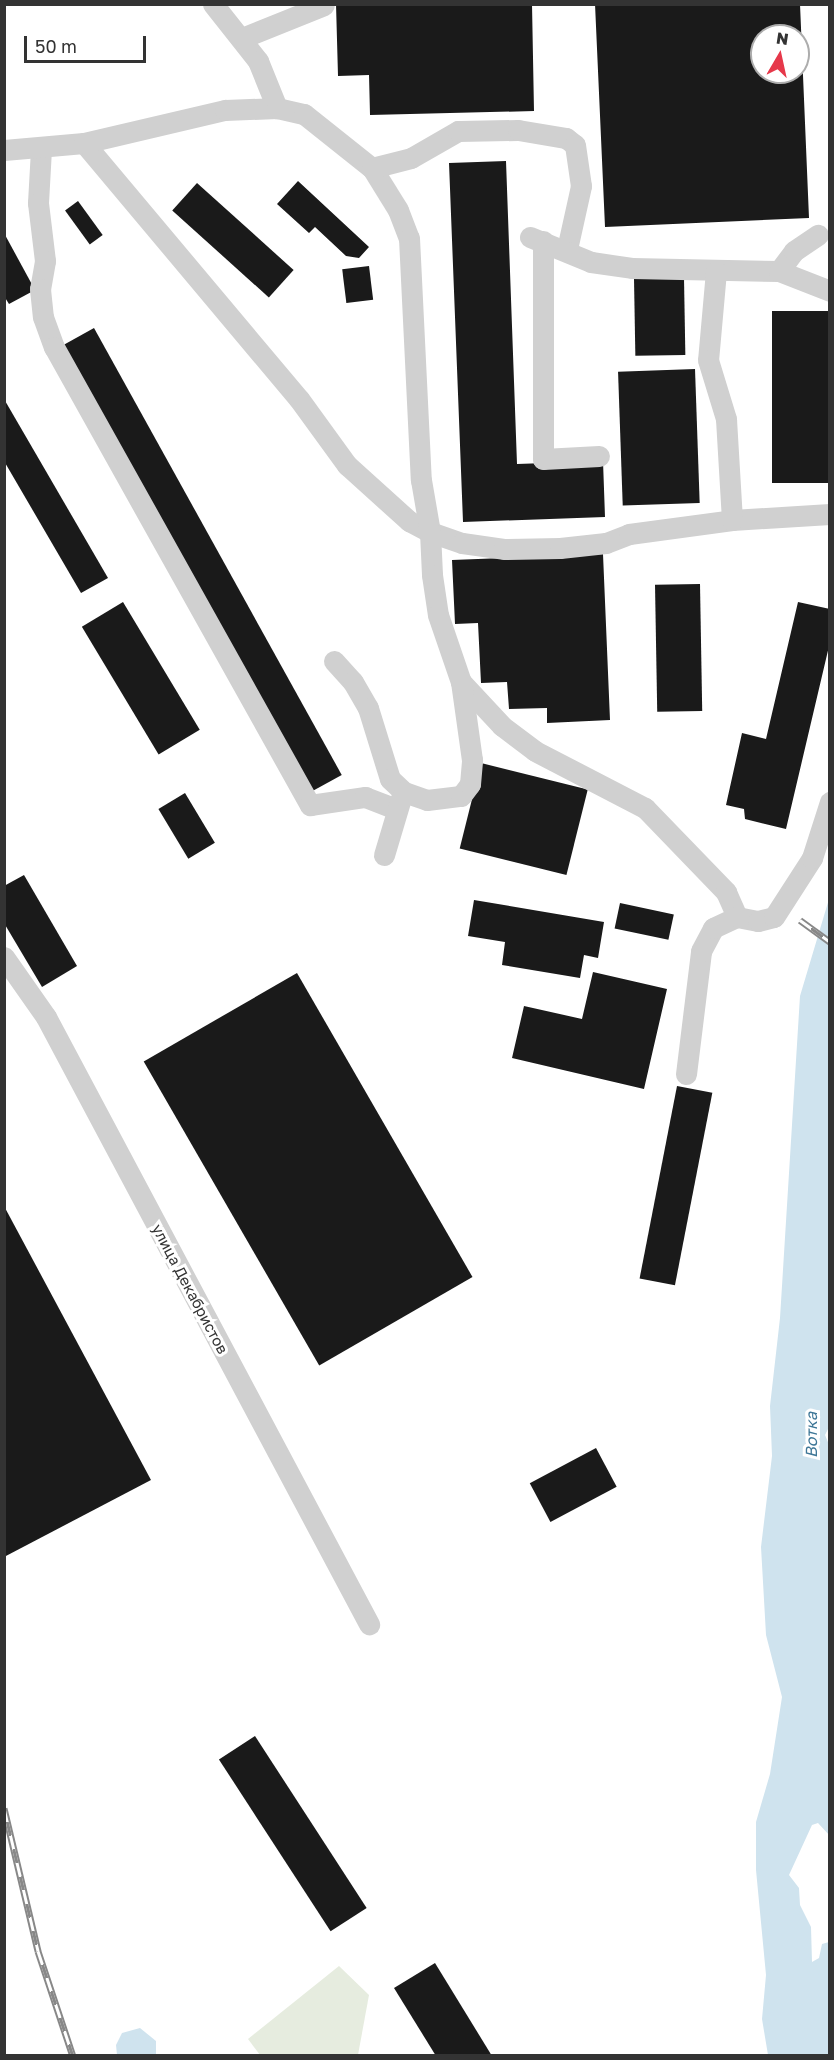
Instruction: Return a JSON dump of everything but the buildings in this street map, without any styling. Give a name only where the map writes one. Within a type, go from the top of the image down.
[{"type":"street","points":[[213,4],[258,61],[277,108]]},
{"type":"street","points":[[242,38],[324,5]]},
{"type":"street","points":[[7,144],[41,149],[84,143],[225,110],[277,108],[304,114],[336,136],[372,168],[388,190],[409,238],[421,480],[430,532],[438,615],[461,682],[472,760],[470,784],[461,796],[446,801],[365,797],[310,805],[54,347],[43,317],[40,289],[45,261],[38,203],[41,149]]},
{"type":"street","points":[[372,168],[411,158],[458,131],[518,130],[566,138],[575,145],[581,186],[567,249]]},
{"type":"street","points":[[84,143],[299,399],[347,465],[409,521],[430,532],[462,543],[504,549],[560,548],[732,519],[830,514]]},
{"type":"street","points":[[779,271],[794,251],[818,235]]},
{"type":"street","points":[[599,456],[543,459],[536,239],[567,249],[591,262],[716,271],[750,267],[779,271],[830,291]]},
{"type":"street","points":[[716,271],[708,360],[726,419],[732,519]]},
{"type":"street","points":[[334,661],[353,682],[368,708],[390,779],[400,800],[384,855]]},
{"type":"street","points":[[461,682],[502,726],[535,751],[645,808],[726,892],[735,906],[737,918]]},
{"type":"street","points":[[686,1074],[701,951],[712,928],[737,918],[758,921],[774,917],[786,902],[812,858],[830,802]]},
{"type":"street","name":"улица Декабристов","points":[[4,957],[46,1017],[369,1624]]},
{"type":"shaded area","points":[[339,1966],[369,1995],[358,2055],[260,2055],[248,2039]]},
{"type":"water","name":"Вотка","points":[[829,899],[830,1425],[825,1435],[830,1447],[830,1836],[818,1823],[812,1825],[789,1875],[799,1888],[800,1905],[811,1927],[812,1962],[819,1958],[822,1944],[829,1942],[829,2055],[768,2055],[762,2019],[766,1975],[756,1870],[756,1822],[770,1774],[782,1697],[766,1635],[761,1547],[772,1456],[770,1406],[780,1318],[800,996]]},
{"type":"water","points":[[140,2028],[156,2041],[156,2055],[117,2055],[116,2045],[122,2033]]},
{"type":"railway","points":[[800,920],[830,942]]},
{"type":"railway","points":[[4,1808],[38,1951],[73,2056]]}]
